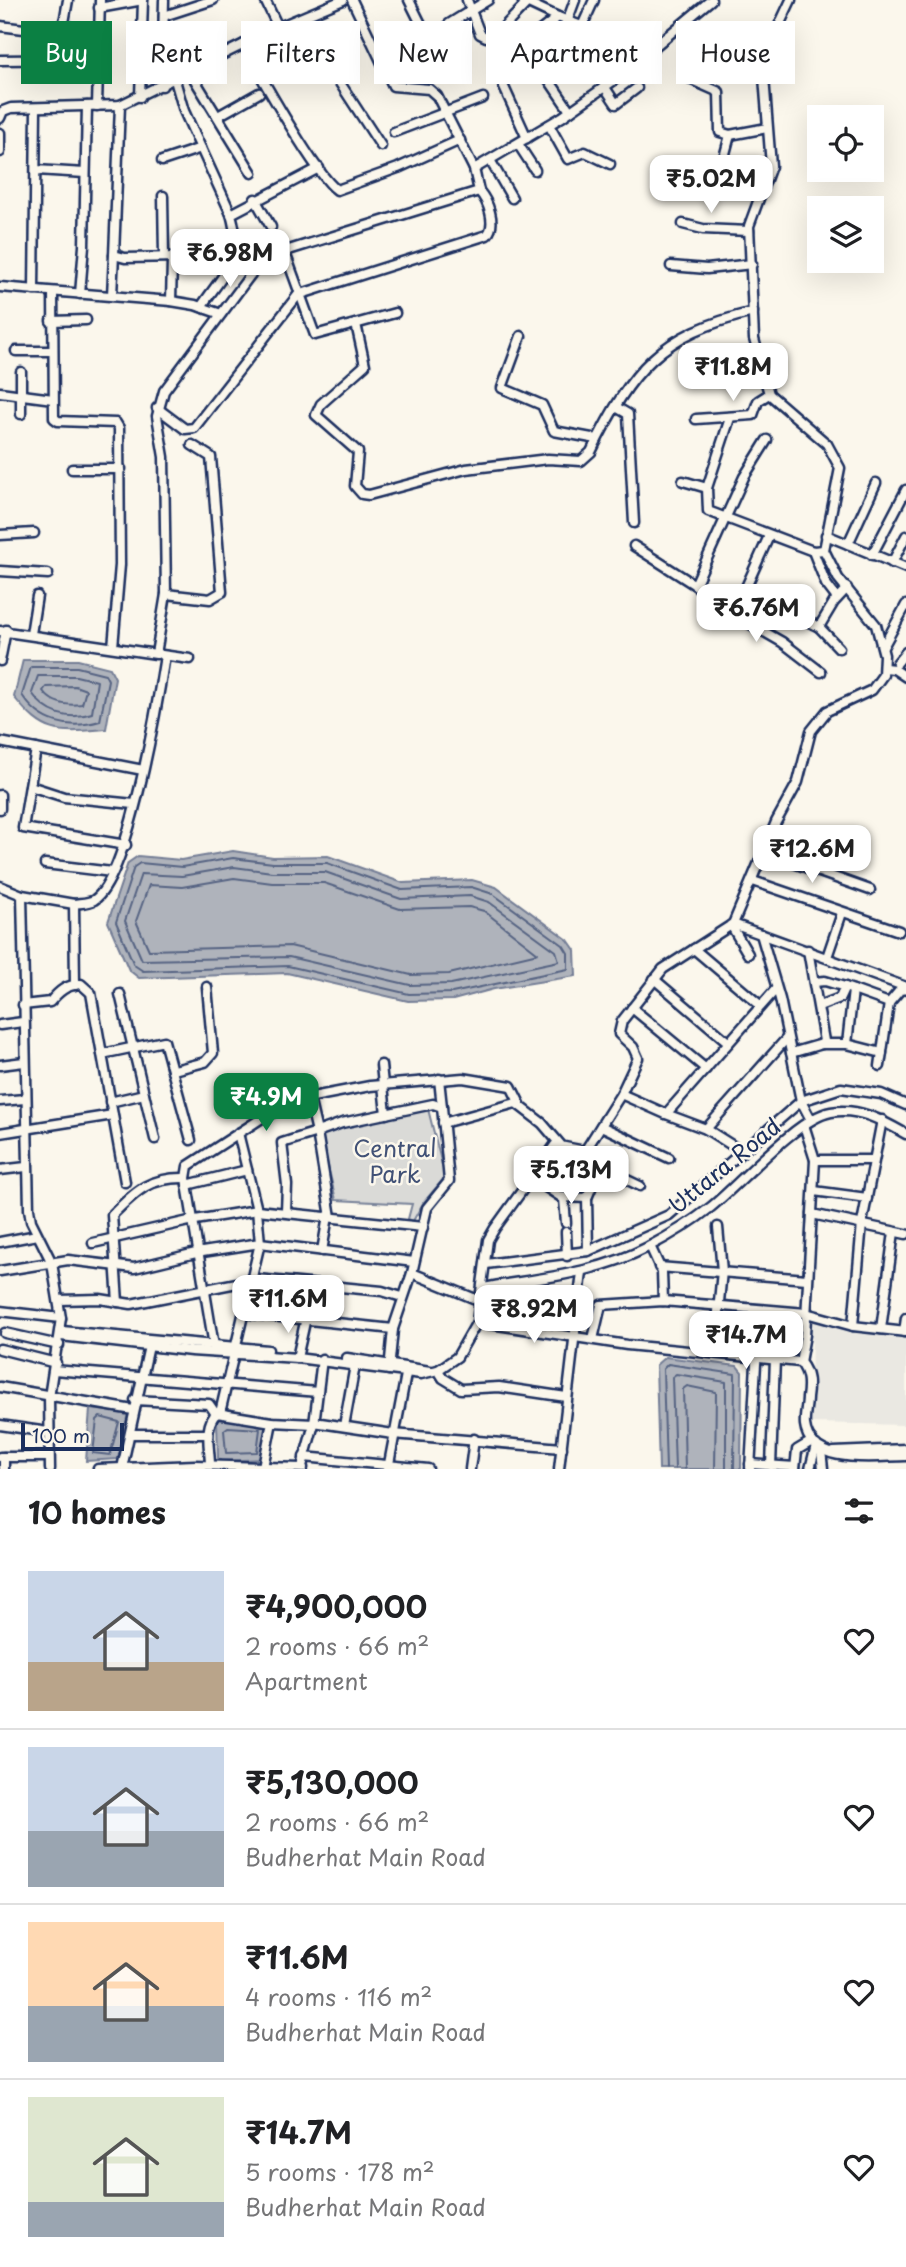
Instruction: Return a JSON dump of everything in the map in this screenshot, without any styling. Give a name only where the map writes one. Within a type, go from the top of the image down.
[{"type":"street","points":[[64,21],[68,0]]},
{"type":"street","points":[[89,0],[99,3],[143,0],[140,97]]},
{"type":"street","points":[[162,86],[164,0]]},
{"type":"street","points":[[164,16],[213,0]]},
{"type":"street","points":[[265,0],[275,21]]},
{"type":"street","points":[[296,21],[343,0]]},
{"type":"street","points":[[157,408],[185,429],[194,428],[298,295],[487,235],[491,224],[486,201],[479,191],[474,169],[446,111],[429,89],[393,86],[352,0]]},
{"type":"street","points":[[409,0],[420,21]]},
{"type":"street","points":[[467,0],[480,34],[486,37]]},
{"type":"street","points":[[454,21],[488,0]]},
{"type":"street","points":[[568,19],[575,0]]},
{"type":"street","points":[[585,21],[594,0]]},
{"type":"street","points":[[662,38],[709,0]]},
{"type":"street","points":[[585,1151],[621,1094],[638,1058],[618,1029],[654,979],[673,961],[732,925],[763,852],[798,782],[811,731],[819,719],[837,705],[872,690],[885,668],[883,647],[872,618],[831,568],[824,550],[839,475],[836,456],[814,429],[769,394],[757,358],[752,264],[742,231],[771,166],[766,68],[774,36],[791,0]]},
{"type":"street","points":[[508,21],[525,1],[573,21]]},
{"type":"street","points":[[97,21],[99,3]]},
{"type":"street","points":[[553,21],[558,17]]},
{"type":"street","points":[[299,20],[381,146]]},
{"type":"street","points":[[0,26],[21,29]]},
{"type":"street","points":[[0,60],[21,60]]},
{"type":"street","points":[[97,84],[97,106]]},
{"type":"street","points":[[1,112],[120,105],[166,84]]},
{"type":"street","points":[[177,84],[238,237],[235,256],[201,307]]},
{"type":"street","points":[[198,84],[252,173]]},
{"type":"street","points":[[264,84],[319,168],[337,190],[398,169],[460,140]]},
{"type":"street","points":[[553,84],[570,111]]},
{"type":"street","points":[[474,169],[549,125],[606,84]]},
{"type":"street","points":[[701,84],[719,92],[717,128],[720,132],[730,135],[767,128]]},
{"type":"street","points":[[503,85],[527,138]]},
{"type":"street","points":[[604,86],[616,104],[637,88]]},
{"type":"street","points":[[218,116],[259,93]]},
{"type":"street","points":[[394,132],[483,97]]},
{"type":"street","points":[[112,295],[120,105]]},
{"type":"street","points":[[80,294],[87,106]]},
{"type":"street","points":[[34,290],[36,108]]},
{"type":"street","points":[[549,125],[568,159],[585,152],[610,164]]},
{"type":"street","points":[[0,133],[0,152]]},
{"type":"street","points":[[718,180],[730,135]]},
{"type":"street","points":[[518,144],[535,170]]},
{"type":"street","points":[[162,161],[201,148]]},
{"type":"street","points":[[490,160],[512,198]]},
{"type":"street","points":[[231,214],[255,199],[319,168]]},
{"type":"street","points":[[36,170],[85,173]]},
{"type":"street","points":[[0,886],[22,895],[74,904],[93,901],[126,845],[144,771],[161,655],[166,594],[164,457],[157,408],[164,391],[263,258],[479,191]]},
{"type":"street","points":[[163,196],[171,302]]},
{"type":"street","points":[[255,199],[271,227]]},
{"type":"street","points":[[683,225],[742,231]]},
{"type":"street","points":[[284,250],[298,295],[315,335],[394,313]]},
{"type":"street","points":[[114,255],[120,258],[235,256]]},
{"type":"street","points":[[671,266],[707,269],[752,264]]},
{"type":"street","points":[[0,287],[171,302],[201,307],[221,314]]},
{"type":"street","points":[[52,292],[54,418],[58,421],[116,423],[120,428],[119,597],[113,648]]},
{"type":"street","points":[[356,324],[365,365],[321,404],[316,415],[358,452],[355,486],[362,494],[378,494],[466,469],[548,459],[581,461],[587,458],[635,376],[669,345],[702,327],[753,312]]},
{"type":"street","points":[[51,321],[86,320]]},
{"type":"street","points":[[521,336],[502,388],[544,406],[550,428],[554,431],[597,439]]},
{"type":"street","points":[[16,351],[52,351]]},
{"type":"street","points":[[21,372],[21,414]]},
{"type":"street","points":[[0,393],[53,399]]},
{"type":"street","points":[[696,419],[753,415],[758,401],[769,394]]},
{"type":"street","points":[[616,407],[628,414],[634,523]]},
{"type":"street","points":[[730,418],[707,488],[708,511],[813,551],[824,550]]},
{"type":"street","points":[[695,585],[744,477],[767,440]]},
{"type":"street","points":[[166,594],[210,599],[222,593],[211,457],[192,445]]},
{"type":"street","points":[[72,468],[121,469]]},
{"type":"street","points":[[683,481],[707,488]]},
{"type":"street","points":[[848,544],[876,483]]},
{"type":"street","points":[[872,555],[906,490]]},
{"type":"street","points":[[0,535],[34,533]]},
{"type":"street","points":[[826,535],[906,569]]},
{"type":"street","points":[[734,614],[769,536]]},
{"type":"street","points":[[892,563],[906,536]]},
{"type":"street","points":[[634,546],[734,614],[782,642],[821,672]]},
{"type":"street","points":[[813,551],[821,576],[836,597]]},
{"type":"street","points":[[0,571],[48,574]]},
{"type":"street","points":[[745,589],[819,627],[839,648]]},
{"type":"street","points":[[819,627],[836,597],[847,589]]},
{"type":"street","points":[[31,634],[37,596]]},
{"type":"street","points":[[883,647],[906,606]]},
{"type":"street","points":[[0,661],[3,630],[190,659]]},
{"type":"street","points":[[897,663],[906,652]]},
{"type":"street","points":[[885,668],[894,669],[906,677]]},
{"type":"street","points":[[0,743],[144,771]]},
{"type":"street","points":[[36,749],[23,828],[126,845]]},
{"type":"street","points":[[30,786],[64,797],[134,804]]},
{"type":"street","points":[[0,795],[0,809]]},
{"type":"street","points":[[763,852],[870,890]]},
{"type":"street","points":[[45,864],[112,872]]},
{"type":"street","points":[[752,881],[899,931]]},
{"type":"street","points":[[22,895],[29,1209],[52,1263],[61,1318],[49,1397],[50,1469]]},
{"type":"street","points":[[74,904],[75,985]]},
{"type":"street","points":[[827,957],[842,913]]},
{"type":"street","points":[[732,925],[808,950],[906,988]]},
{"type":"street","points":[[732,925],[748,954]]},
{"type":"street","points":[[761,934],[808,1122],[814,1160],[806,1313],[800,1362],[809,1380],[805,1426],[816,1445],[823,1469]]},
{"type":"street","points":[[694,949],[760,1005]]},
{"type":"street","points":[[808,950],[819,1006],[822,1044]]},
{"type":"street","points":[[654,979],[728,1042]]},
{"type":"street","points":[[814,982],[825,981],[889,1003]]},
{"type":"street","points":[[23,1005],[50,1002],[60,989],[75,985],[81,984],[91,993],[125,1182]]},
{"type":"street","points":[[174,1070],[205,1062],[214,1053],[207,987]]},
{"type":"street","points":[[880,1066],[889,1003],[900,990],[906,988]]},
{"type":"street","points":[[666,1114],[776,989]]},
{"type":"street","points":[[819,1006],[840,999],[849,989]]},
{"type":"street","points":[[847,1044],[849,989]]},
{"type":"street","points":[[120,994],[155,1139]]},
{"type":"street","points":[[632,1008],[706,1069]]},
{"type":"street","points":[[0,1025],[23,1023]]},
{"type":"street","points":[[706,1129],[788,1038]]},
{"type":"street","points":[[102,1054],[164,1041],[191,1140]]},
{"type":"street","points":[[791,1052],[822,1044],[847,1044],[882,1054]]},
{"type":"street","points":[[0,1065],[24,1062]]},
{"type":"street","points":[[381,1074],[386,1114]]},
{"type":"street","points":[[214,1348],[196,1253],[186,1182],[188,1166],[238,1133],[309,1098],[381,1074],[439,1079],[463,1077],[511,1086],[523,1107]]},
{"type":"street","points":[[390,1366],[393,1329],[412,1273],[427,1208],[449,1181],[439,1079]]},
{"type":"street","points":[[486,1264],[567,1256],[588,1251],[668,1216],[741,1150],[801,1101],[841,1088],[881,1094],[906,1105]]},
{"type":"street","points":[[110,1102],[144,1094]]},
{"type":"street","points":[[621,1094],[706,1129],[741,1150]]},
{"type":"street","points":[[309,1098],[330,1216],[322,1251]]},
{"type":"street","points":[[0,1101],[25,1099]]},
{"type":"street","points":[[443,1123],[513,1102],[542,1123],[560,1144],[570,1150],[585,1151],[600,1167],[640,1186]]},
{"type":"street","points":[[286,1212],[287,1185],[282,1143],[386,1114],[438,1104],[442,1107]]},
{"type":"street","name":"Uttara Road","points":[[484,1282],[582,1272],[611,1265],[650,1246],[710,1208],[808,1122],[830,1112],[855,1111],[882,1120],[906,1134]]},
{"type":"street","points":[[0,1133],[113,1115]]},
{"type":"street","points":[[853,1326],[862,1223],[882,1120]]},
{"type":"street","points":[[601,1126],[669,1158]]},
{"type":"street","points":[[210,1465],[210,1421],[218,1414],[227,1384],[260,1243],[257,1210],[238,1133]]},
{"type":"street","points":[[5,1333],[297,1355],[407,1370],[435,1371],[457,1357],[477,1322],[488,1240],[550,1152],[560,1144]]},
{"type":"street","points":[[814,1160],[873,1160]]},
{"type":"street","points":[[0,1170],[26,1167]]},
{"type":"street","points":[[588,1251],[587,1198],[600,1167]]},
{"type":"street","points":[[118,1302],[112,1215],[131,1196],[162,1177],[186,1182],[247,1170]]},
{"type":"street","points":[[532,1178],[562,1197],[587,1198]]},
{"type":"street","points":[[814,1191],[867,1198]]},
{"type":"street","points":[[562,1197],[567,1256]]},
{"type":"street","points":[[93,1243],[192,1220],[257,1210],[423,1227]]},
{"type":"street","points":[[812,1213],[906,1234]]},
{"type":"street","points":[[714,1353],[722,1271],[718,1227]]},
{"type":"street","points":[[881,1329],[894,1232]]},
{"type":"street","points":[[0,1242],[41,1242]]},
{"type":"street","points":[[0,1271],[68,1260],[134,1268],[196,1253],[260,1243],[414,1262]]},
{"type":"street","points":[[650,1246],[659,1266],[663,1301]]},
{"type":"street","points":[[659,1266],[807,1279]]},
{"type":"street","points":[[559,1469],[582,1272]]},
{"type":"street","points":[[412,1273],[478,1300]]},
{"type":"street","points":[[59,1300],[131,1304],[251,1280],[382,1291],[402,1297]]},
{"type":"street","points":[[297,1355],[313,1286]]},
{"type":"street","points":[[593,1339],[601,1305],[663,1301],[806,1313],[853,1326],[905,1332],[906,1318]]},
{"type":"street","points":[[0,1311],[61,1318]]},
{"type":"street","points":[[759,1311],[754,1357],[750,1467],[795,1468],[797,1450],[816,1445],[831,1453],[906,1456]]},
{"type":"street","points":[[243,1313],[393,1329]]},
{"type":"street","points":[[477,1322],[575,1337],[800,1362]]},
{"type":"street","points":[[60,1337],[149,1346],[214,1348]]},
{"type":"street","points":[[122,1468],[132,1434],[133,1410],[149,1346]]},
{"type":"street","points":[[0,1349],[55,1366],[142,1378],[318,1392]]},
{"type":"street","points":[[98,1469],[210,1465],[302,1468],[314,1423],[322,1358]]},
{"type":"street","points":[[775,1359],[777,1467]]},
{"type":"street","points":[[344,1426],[356,1362]]},
{"type":"street","points":[[388,1468],[407,1370]]},
{"type":"street","points":[[435,1371],[461,1389],[499,1387],[566,1397]]},
{"type":"street","points":[[0,1387],[133,1410]]},
{"type":"street","points":[[135,1400],[209,1404],[218,1414],[272,1422],[314,1423],[393,1434],[562,1448]]},
{"type":"street","points":[[262,1467],[272,1422]]},
{"type":"street","points":[[0,1425],[48,1432]]},
{"type":"street","points":[[132,1434],[208,1434]]},
{"type":"street","points":[[470,1469],[474,1439]]},
{"type":"street","points":[[810,1469],[816,1445]]},
{"type":"street","points":[[831,1453],[844,1449],[906,1449]]},
{"type":"street","points":[[4,1469],[2,1457],[48,1457]]},
{"type":"street","points":[[304,1457],[336,1465],[428,1469]]},
{"type":"shaded area","points":[[812,1321],[906,1335],[906,1425],[811,1423]]},
{"type":"green space","name":"Central Park","points":[[428,1109],[445,1177],[423,1203],[413,1221],[408,1219],[412,1204],[336,1200],[320,1132]]},
{"type":"water","points":[[23,660],[78,660],[110,668],[115,678],[106,729],[64,731],[44,725],[35,719],[14,697]]},
{"type":"water","points":[[233,851],[273,857],[328,856],[403,883],[472,880],[496,887],[568,940],[575,950],[576,976],[494,989],[453,1000],[408,1001],[287,973],[139,978],[129,970],[108,922],[128,863],[138,856],[181,860]]},
{"type":"water","points":[[665,1357],[737,1366],[742,1372],[741,1469],[659,1469],[656,1365]]},
{"type":"water","points":[[90,1409],[128,1413],[118,1459],[86,1461]]},
{"type":"water","points":[[217,1421],[263,1421],[270,1425],[263,1459],[221,1461],[218,1458]]}]
